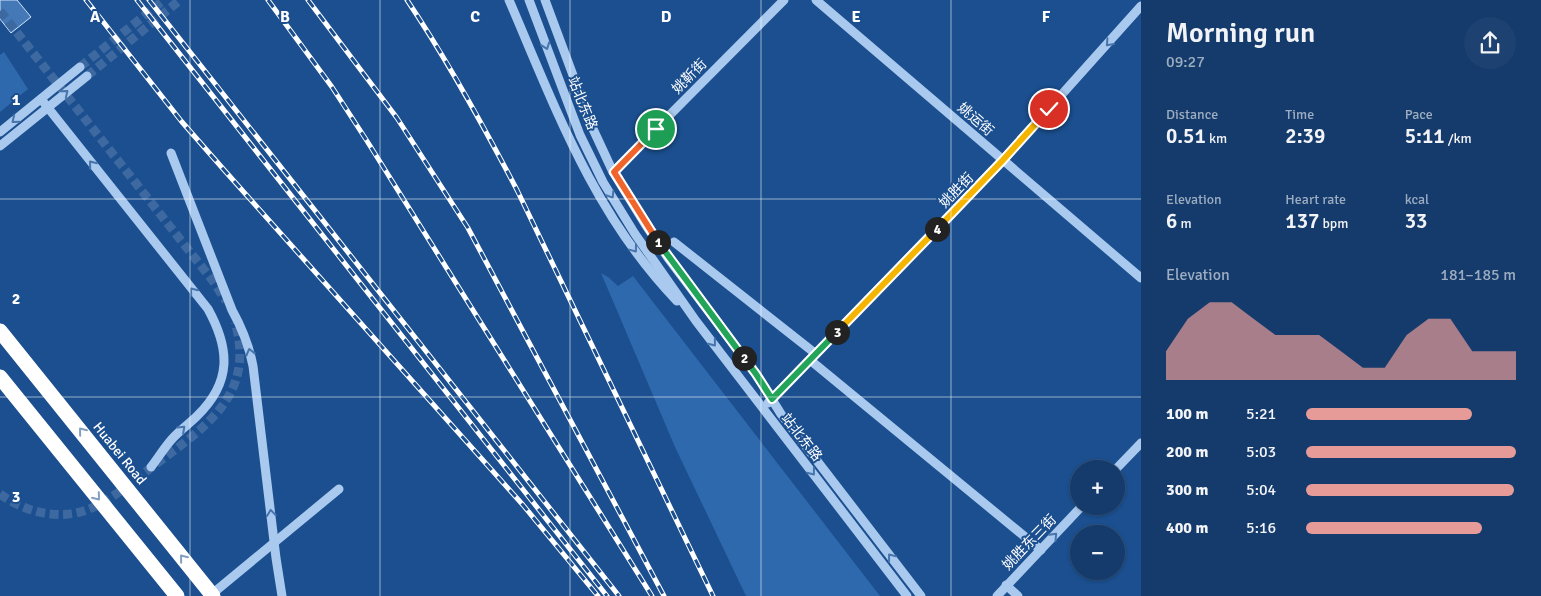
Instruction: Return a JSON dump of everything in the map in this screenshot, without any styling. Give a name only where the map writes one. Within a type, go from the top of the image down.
[{"type":"highway","name":"Huabei Road","points":[[0,331],[212,595]]},
{"type":"highway","points":[[0,377],[177,596]]},
{"type":"street","points":[[509,0],[558,116],[596,193],[617,227],[664,288],[696,321]]},
{"type":"street","name":"站北东路","points":[[529,0],[577,127],[603,182],[635,234],[696,321],[907,596]]},
{"type":"street","name":"站北东路","points":[[545,0],[590,120],[614,172],[654,237],[756,374],[781,414],[921,596]]},
{"type":"street","name":"姚靳街","points":[[614,172],[784,0]]},
{"type":"street","name":"姚运街","points":[[816,0],[1141,278]]},
{"type":"street","name":"姚胜街","points":[[763,408],[1003,160],[1141,6]]},
{"type":"street","points":[[0,132],[80,67]]},
{"type":"street","points":[[0,146],[87,76]]},
{"type":"street","points":[[41,99],[208,309],[218,328],[224,347],[225,363],[218,390],[198,416],[172,438],[151,467]]},
{"type":"street","points":[[171,153],[232,310],[242,328],[249,347],[282,596]]},
{"type":"street","points":[[674,242],[1041,550]]},
{"type":"street","points":[[1125,460],[1141,443]]},
{"type":"street","points":[[212,595],[339,489]]},
{"type":"street","name":"姚胜东三街","points":[[996,596],[1074,515]]},
{"type":"street","points":[[1006,586],[1018,596]]},
{"type":"shaded area","points":[[4,52],[28,89],[0,112],[0,55]]},
{"type":"shaded area","points":[[601,273],[618,286],[633,276],[880,596],[746,596],[675,447]]},
{"type":"building","points":[[0,0],[17,0],[31,17],[11,33],[0,19]]},
{"type":"tunnel","points":[[80,67],[164,0]]},
{"type":"tunnel","points":[[87,76],[180,0]]},
{"type":"tunnel","points":[[0,11],[213,281],[226,301]]},
{"type":"tunnel","points":[[0,494],[8,500],[36,511],[66,514],[76,513],[96,506],[123,489],[187,441],[219,410],[231,392],[238,372],[240,349],[235,322]]},
{"type":"railway","points":[[86,0],[182,122],[523,505],[598,596]]},
{"type":"railway","points":[[137,0],[607,596]]},
{"type":"railway","points":[[149,0],[619,596]]},
{"type":"railway","points":[[268,0],[332,87],[367,141],[652,596]]},
{"type":"railway","points":[[308,0],[397,118],[468,228],[664,596]]},
{"type":"railway","points":[[407,0],[465,94],[517,190],[713,596]]},
{"type":"route","points":[[656,129],[614,172],[668,258],[756,374],[772,399],[1003,160],[1049,109]]}]
